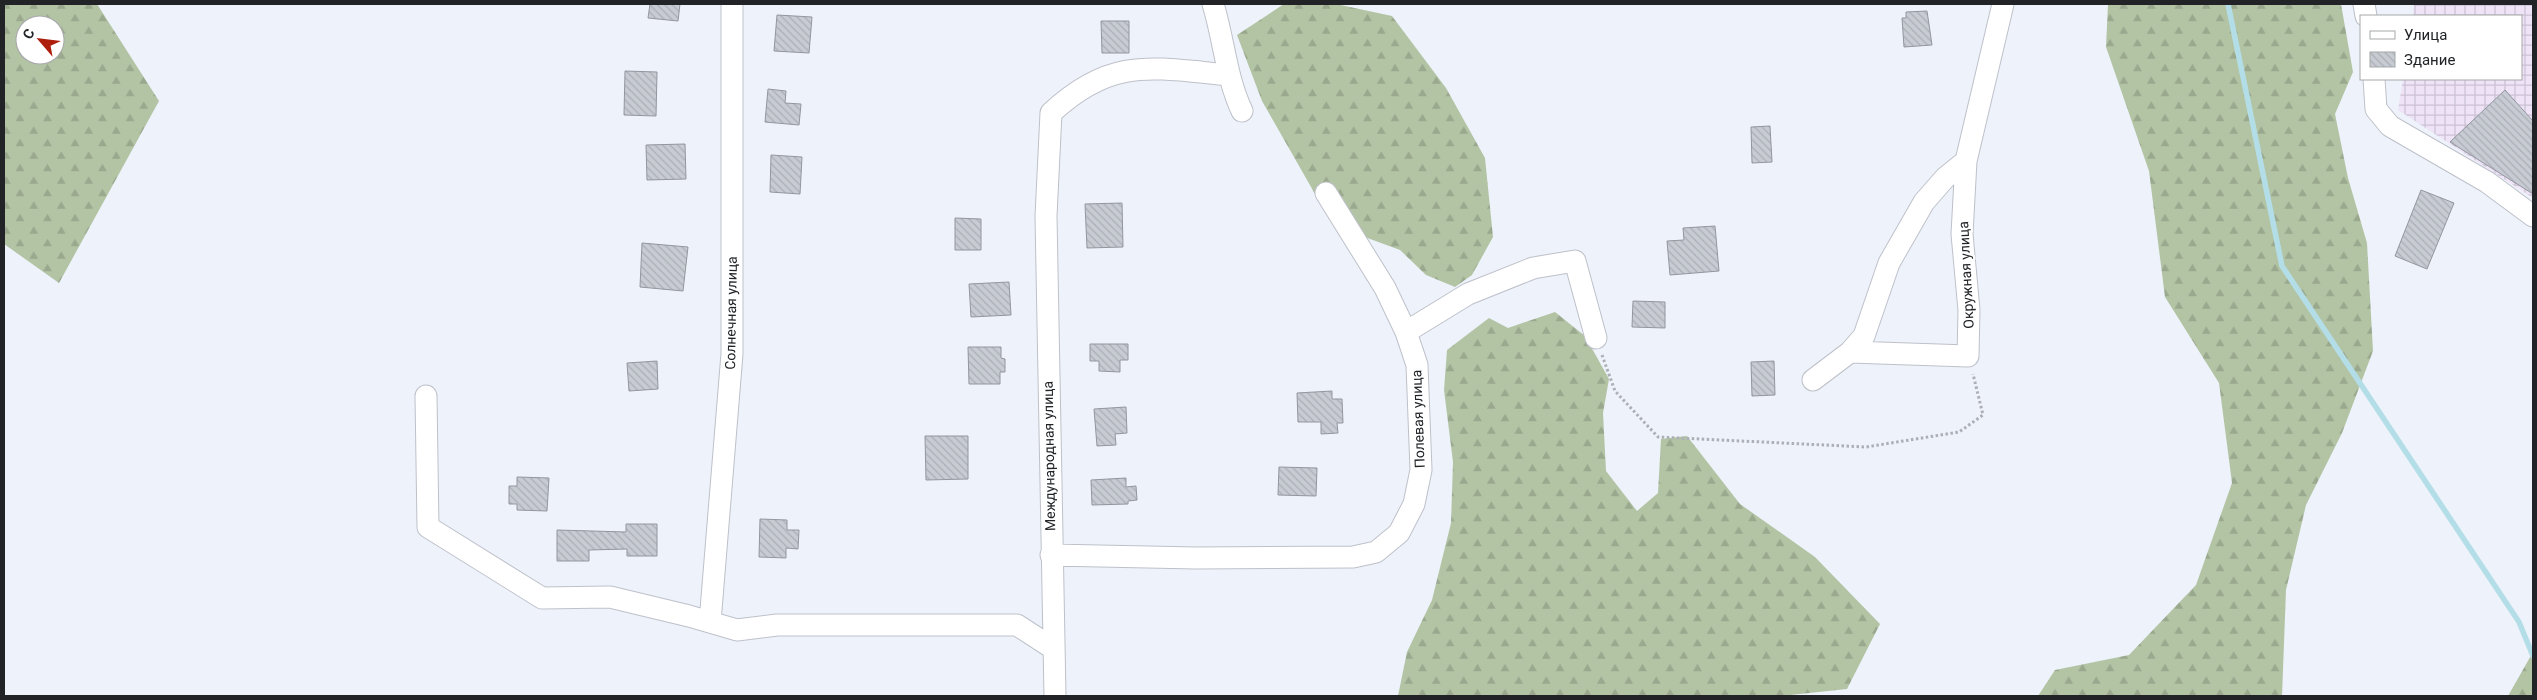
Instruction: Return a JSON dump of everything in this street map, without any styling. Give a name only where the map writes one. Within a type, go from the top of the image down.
[{"type":"street","name":"Солнечная улица","points":[[710,622],[732,354],[732,4]]},
{"type":"street","points":[[1212,4],[1219,25],[1229,75],[1242,112]]},
{"type":"street","name":"Окружная улица","points":[[1968,356],[1969,310],[1962,234],[1966,160],[2003,4]]},
{"type":"street","name":"Международная улица","points":[[1055,696],[1046,216],[1051,113],[1082,89],[1113,74],[1136,69],[1166,68],[1229,75]]},
{"type":"street","points":[[2374,80],[2376,109],[2390,126],[2487,182],[2533,216]]},
{"type":"street","points":[[1813,380],[1850,352],[1864,336],[1888,263],[1924,202],[1945,178],[1966,160]]},
{"type":"street","name":"Полевая улица","points":[[1051,555],[1196,558],[1353,557],[1376,552],[1399,533],[1414,504],[1421,470],[1417,365],[1406,332],[1385,288],[1326,193]]},
{"type":"street","points":[[1406,332],[1468,294],[1533,268],[1575,260],[1596,338]]},
{"type":"street","points":[[1850,352],[1968,356]]},
{"type":"street","points":[[426,396],[428,527],[542,598],[610,597],[737,630],[777,625],[1017,625],[1054,650]]},
{"type":"path","points":[[1596,338],[1615,391],[1658,438],[1866,447],[1959,432],[1983,415],[1968,356]]},
{"type":"shaded area","points":[[2414,4],[2533,4],[2533,198],[2398,110],[2403,80],[2522,80],[2522,15],[2413,15]]},
{"type":"green space","points":[[4,4],[97,4],[159,101],[59,283],[4,244]]},
{"type":"green space","points":[[1284,4],[1336,4],[1392,16],[1446,88],[1485,158],[1493,237],[1472,275],[1455,287],[1426,275],[1400,250],[1362,236],[1327,215],[1262,101],[1237,35]]},
{"type":"green space","points":[[2108,4],[2341,4],[2353,72],[2335,114],[2348,178],[2367,243],[2373,351],[2342,433],[2306,505],[2286,590],[2282,696],[2038,696],[2055,670],[2129,655],[2196,585],[2232,483],[2219,383],[2165,297],[2149,171],[2106,47]]},
{"type":"green space","points":[[1555,312],[1585,336],[1609,379],[1603,413],[1606,471],[1637,511],[1658,493],[1661,439],[1687,436],[1740,504],[1815,557],[1880,624],[1847,689],[1781,696],[1398,696],[1407,652],[1432,600],[1451,523],[1453,462],[1444,390],[1447,350],[1489,318],[1508,328]]},
{"type":"green space","points":[[2533,652],[2533,696],[2508,696]]},
{"type":"building","points":[[650,4],[680,4],[678,21],[648,18]]},
{"type":"building","points":[[1927,11],[1932,45],[1904,47],[1902,18],[1906,18],[1906,12]]},
{"type":"building","points":[[777,15],[812,17],[809,53],[774,51]]},
{"type":"building","points":[[1101,21],[1129,21],[1129,53],[1102,53]]},
{"type":"building","points":[[625,71],[657,72],[656,116],[624,115]]},
{"type":"building","points":[[768,89],[786,91],[785,103],[801,104],[799,125],[765,122]]},
{"type":"building","points":[[2505,90],[2533,121],[2533,194],[2450,142]]},
{"type":"building","points":[[1770,126],[1772,162],[1752,163],[1751,127]]},
{"type":"building","points":[[685,144],[686,179],[647,180],[646,145]]},
{"type":"building","points":[[771,155],[802,157],[800,194],[770,192]]},
{"type":"building","points":[[2421,190],[2454,203],[2427,269],[2395,256]]},
{"type":"building","points":[[1122,203],[1123,247],[1087,248],[1085,204]]},
{"type":"building","points":[[955,218],[981,219],[981,250],[955,250]]},
{"type":"building","points":[[1715,226],[1719,271],[1670,275],[1667,241],[1684,240],[1683,228]]},
{"type":"building","points":[[642,243],[688,247],[683,291],[640,287]]},
{"type":"building","points":[[1009,282],[1011,315],[971,317],[969,284]]},
{"type":"building","points":[[1633,301],[1665,302],[1665,328],[1632,327]]},
{"type":"building","points":[[1090,344],[1128,344],[1128,360],[1120,360],[1120,372],[1099,371],[1099,361],[1090,361]]},
{"type":"building","points":[[968,347],[1001,347],[1001,358],[1005,359],[1005,372],[1000,372],[1000,384],[969,384]]},
{"type":"building","points":[[657,361],[658,389],[629,391],[627,363]]},
{"type":"building","points":[[1774,361],[1775,395],[1752,396],[1751,362]]},
{"type":"building","points":[[1332,391],[1332,399],[1342,399],[1343,423],[1337,423],[1338,433],[1321,434],[1321,422],[1298,422],[1297,393]]},
{"type":"building","points":[[1126,407],[1127,433],[1115,434],[1116,445],[1097,446],[1094,409]]},
{"type":"building","points":[[925,436],[968,436],[968,479],[926,480]]},
{"type":"building","points":[[1279,467],[1317,468],[1316,496],[1278,495]]},
{"type":"building","points":[[517,477],[549,478],[547,511],[517,510],[517,504],[509,504],[509,486],[517,486]]},
{"type":"building","points":[[1126,478],[1126,487],[1136,486],[1137,500],[1128,501],[1128,504],[1092,505],[1091,480]]},
{"type":"building","points":[[760,519],[787,520],[787,530],[799,530],[798,549],[786,548],[786,558],[759,557]]},
{"type":"building","points":[[626,524],[657,524],[657,556],[627,556],[627,549],[589,550],[589,561],[557,561],[557,530],[626,532]]},
{"type":"waterway","points":[[2228,4],[2282,266],[2519,622],[2533,656]]}]
